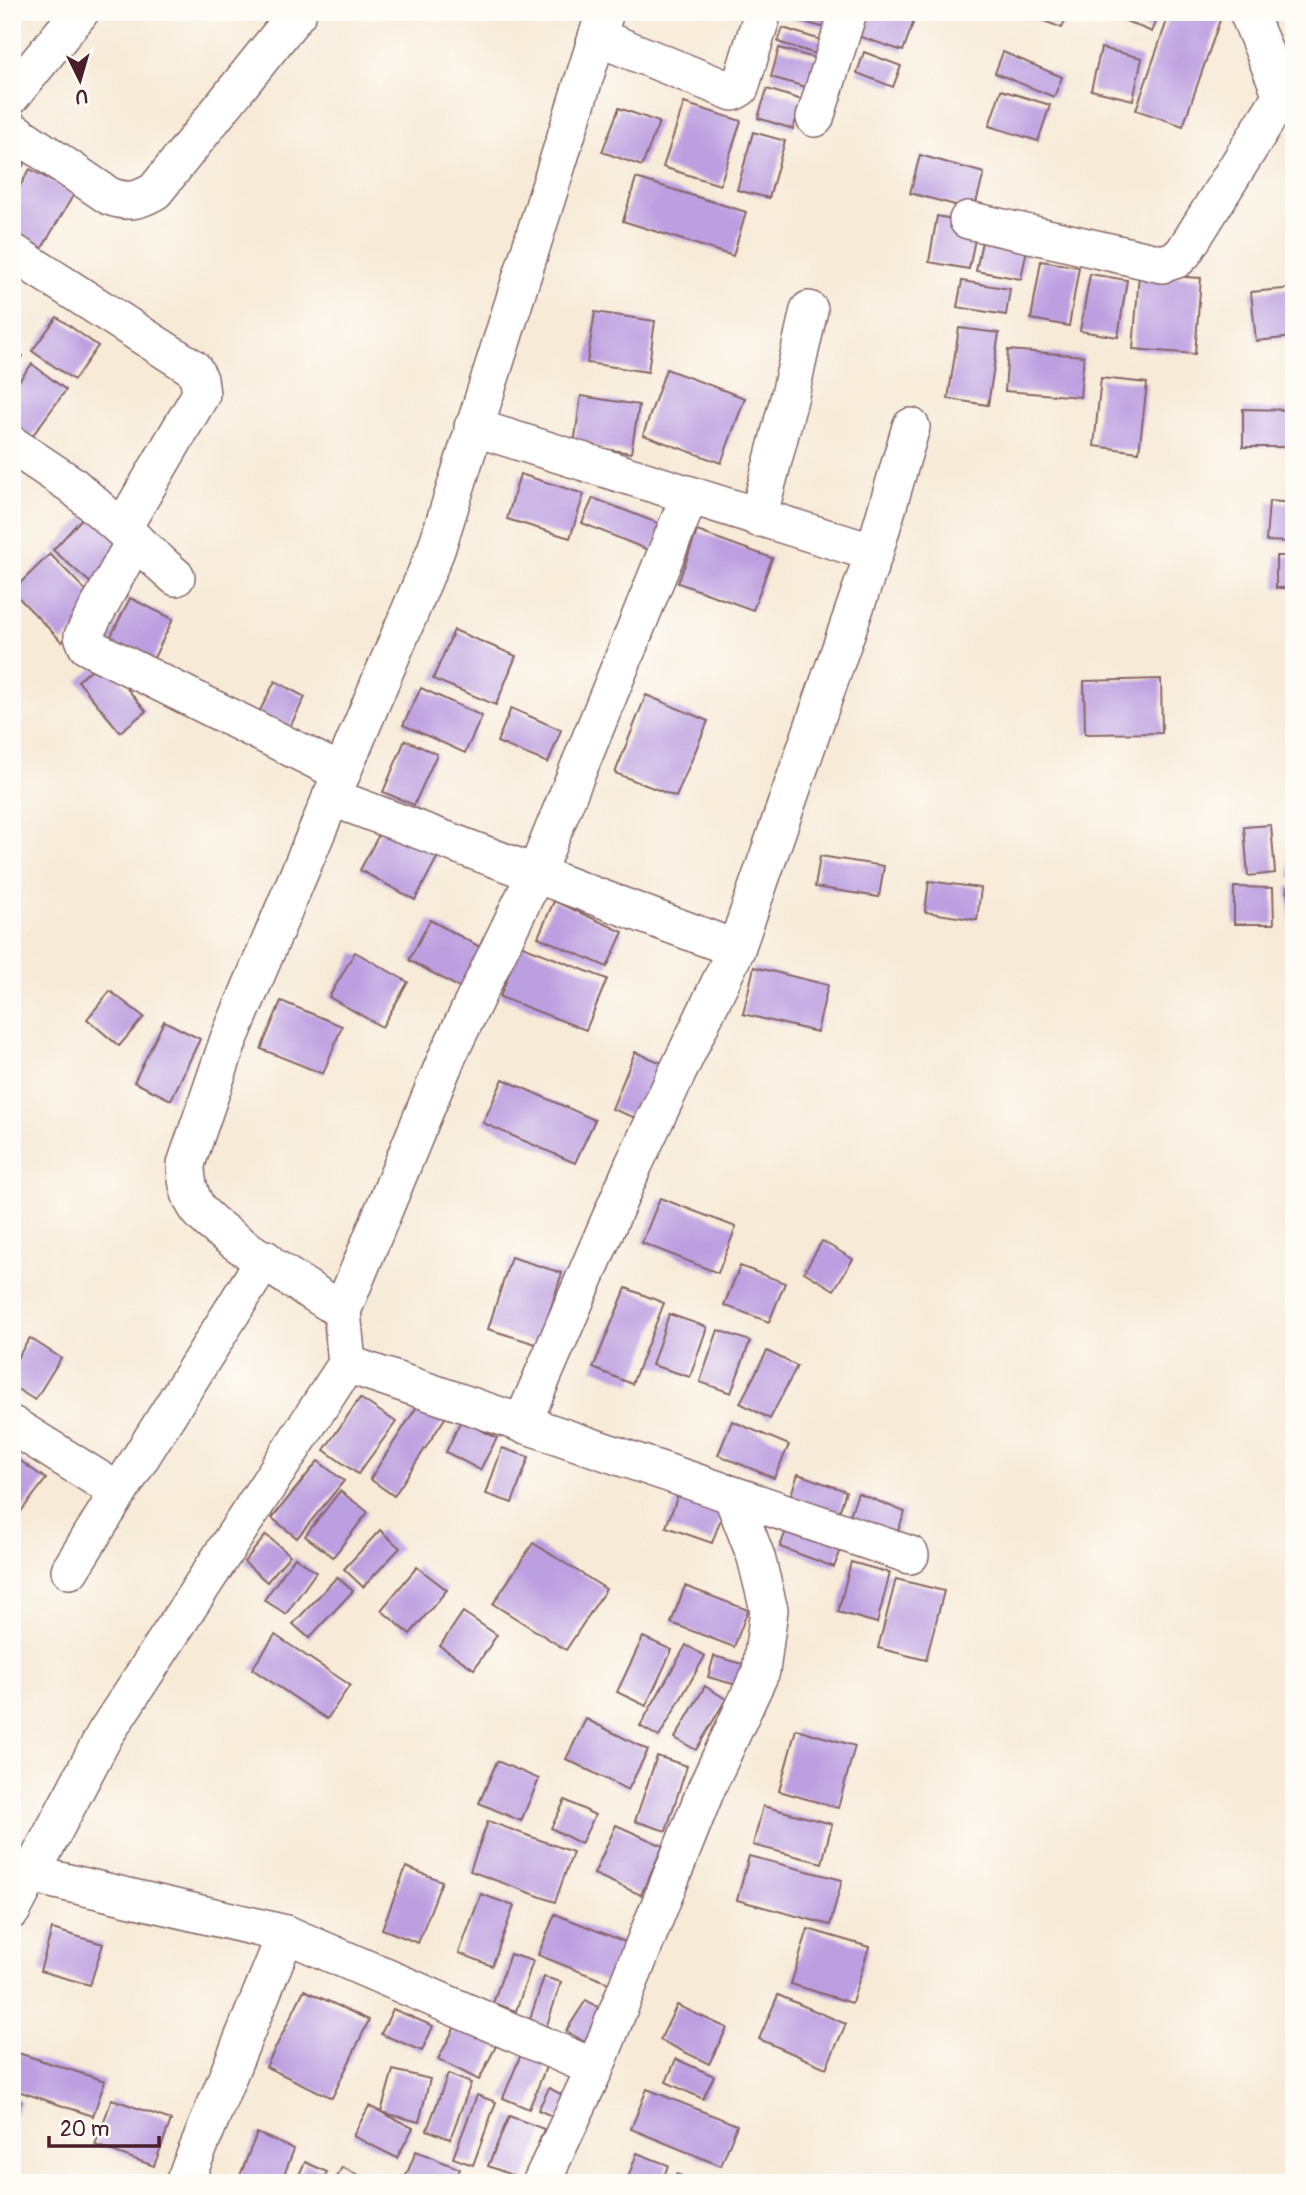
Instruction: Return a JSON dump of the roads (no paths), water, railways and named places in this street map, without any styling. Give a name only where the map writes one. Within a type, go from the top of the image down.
[{"type":"street","points":[[12,95],[80,12]]},
{"type":"street","points":[[12,130],[109,195],[124,202],[142,199],[155,191],[298,12]]},
{"type":"street","points":[[342,1311],[214,1226],[196,1207],[186,1181],[186,1164],[229,1039],[436,550],[601,25],[733,92],[740,88],[763,12]]},
{"type":"street","points":[[816,118],[848,12]]},
{"type":"street","points":[[968,220],[1162,264],[1177,259],[1288,97],[1248,12]]},
{"type":"street","points":[[12,252],[192,368],[199,379],[201,394],[128,534],[83,636],[86,646],[336,785],[536,873],[736,949]]},
{"type":"street","points":[[758,518],[809,310]]},
{"type":"street","points":[[473,427],[874,553]]},
{"type":"street","points":[[522,1424],[634,1164],[736,949],[874,553],[911,427]]},
{"type":"street","points":[[12,445],[72,485],[176,577]]},
{"type":"street","points":[[12,1910],[105,1734],[347,1364],[342,1311],[447,1057],[536,873],[690,495]]},
{"type":"street","points":[[69,1570],[265,1259]]},
{"type":"street","points":[[347,1364],[910,1555]]},
{"type":"street","points":[[12,1425],[119,1492]]},
{"type":"street","points":[[541,2183],[595,2068],[707,1787],[761,1671],[769,1610],[756,1557],[732,1495]]},
{"type":"street","points":[[30,1874],[286,1934],[595,2068]]},
{"type":"street","points":[[184,2183],[286,1934]]}]
